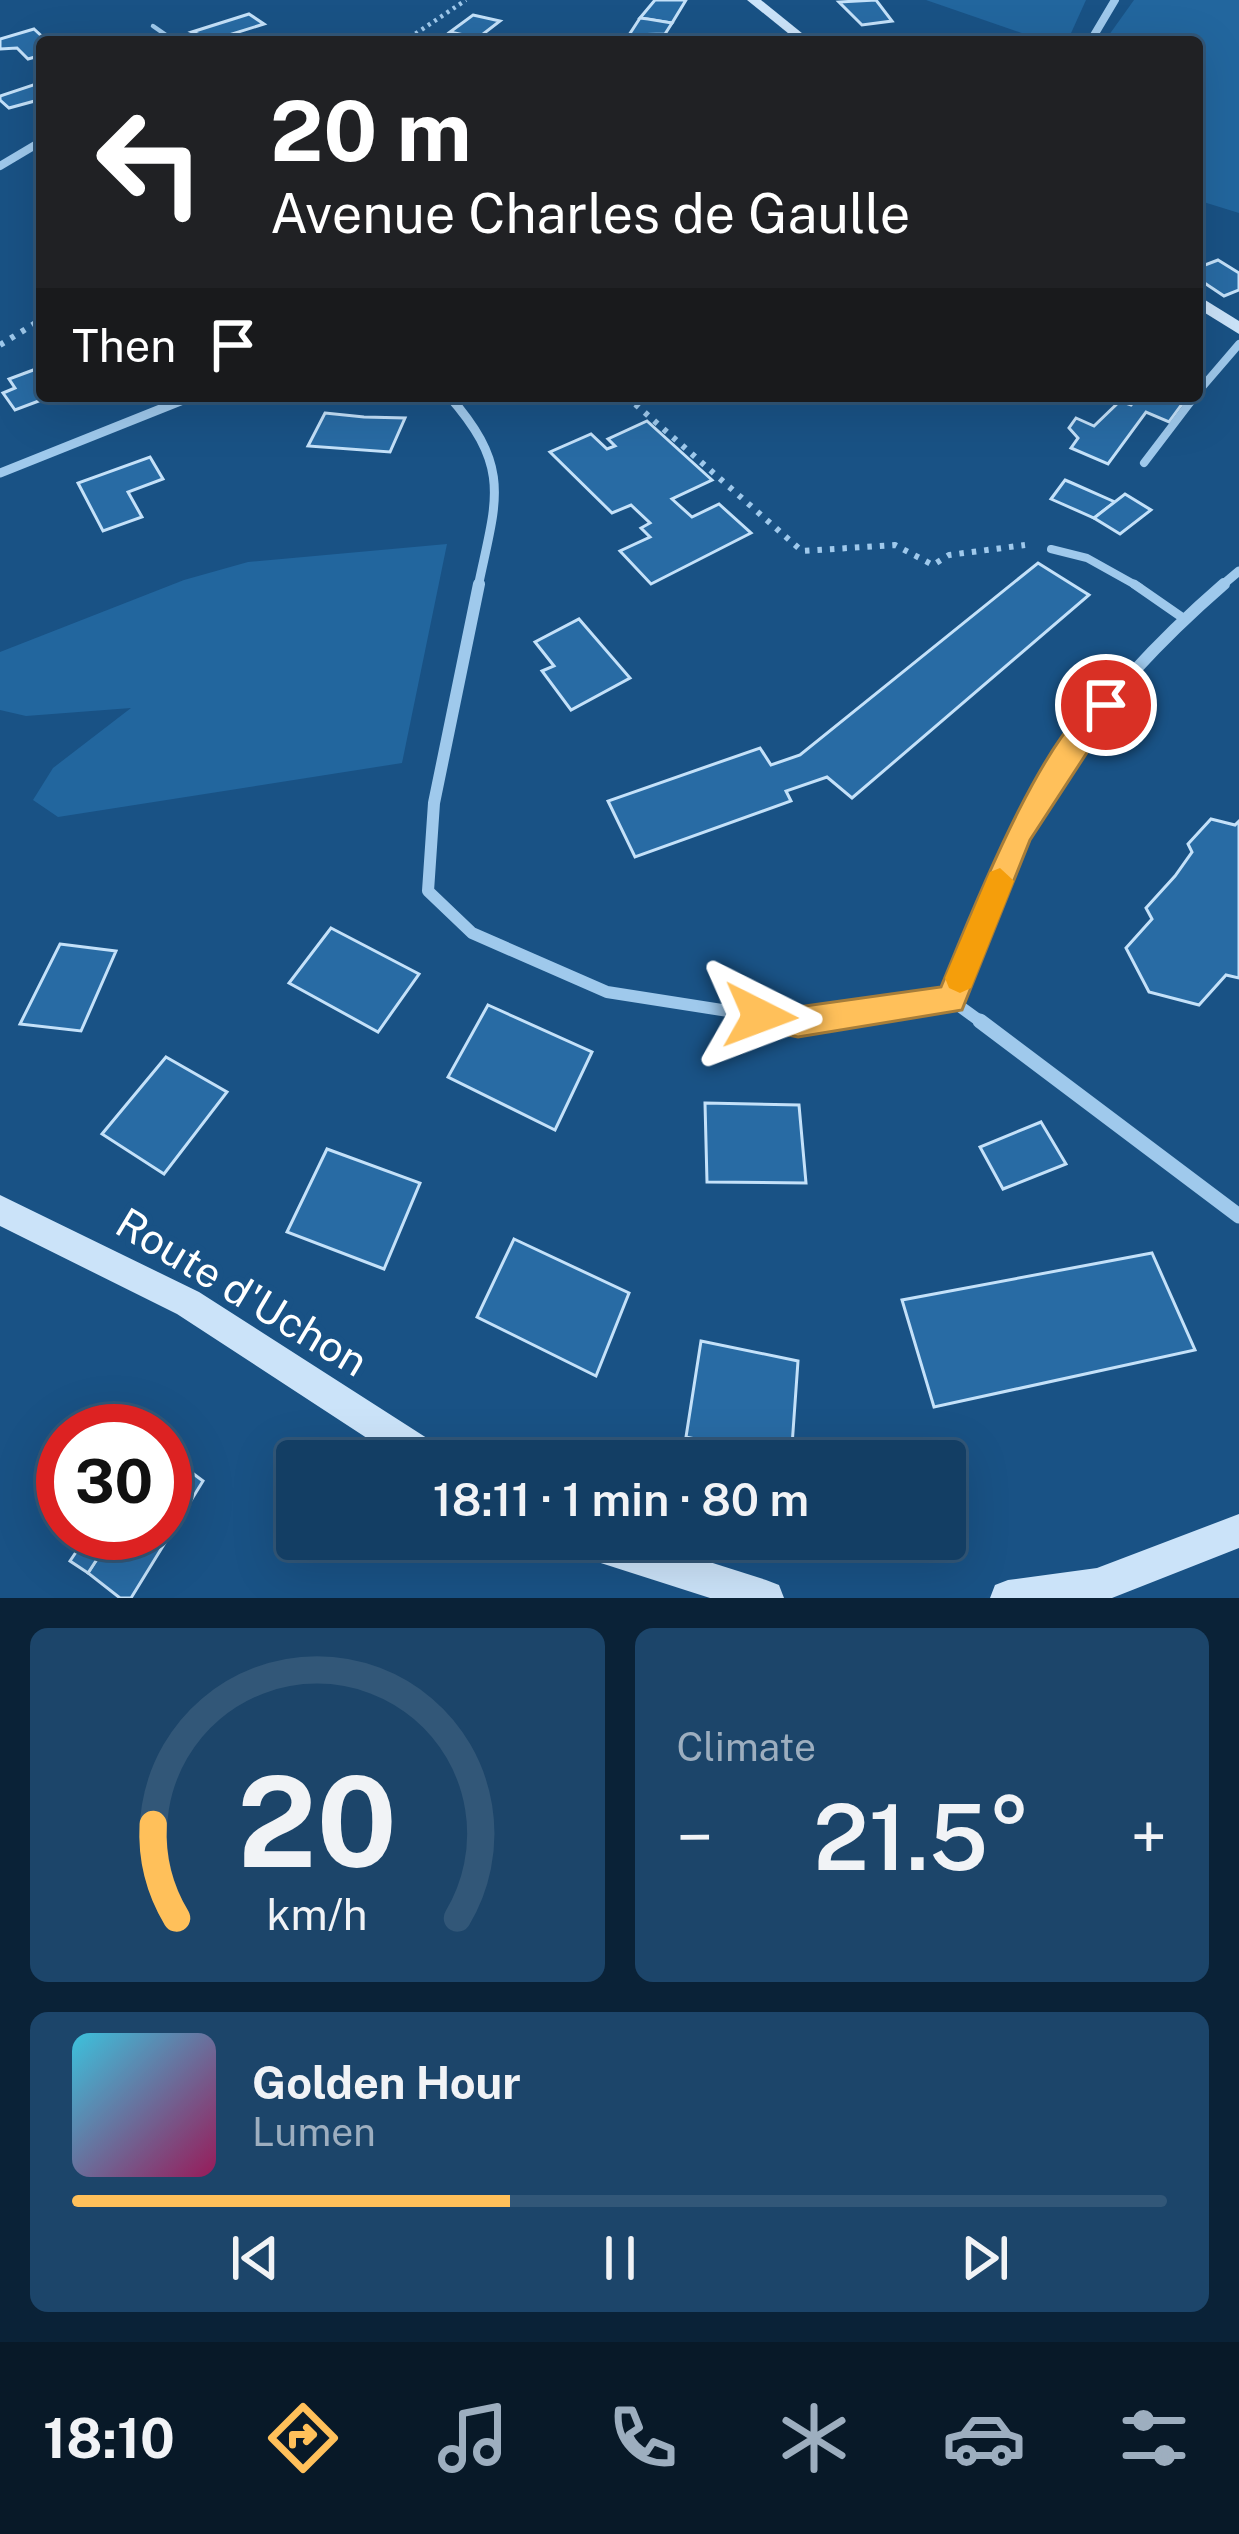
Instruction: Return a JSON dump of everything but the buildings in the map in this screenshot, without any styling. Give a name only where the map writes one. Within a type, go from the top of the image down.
[{"type":"street","points":[[753,0],[799,36]]},
{"type":"street","points":[[1093,36],[1114,0]]},
{"type":"street","points":[[0,166],[36,145]]},
{"type":"street","points":[[1203,304],[1239,329]]},
{"type":"street","points":[[0,473],[178,402]]},
{"type":"street","points":[[455,402],[478,427],[493,458],[498,488],[434,802],[428,891],[472,933],[607,992],[798,1022],[951,1000],[1239,1216]]},
{"type":"street","points":[[951,1000],[1030,817],[1076,741],[1163,634],[1239,571]]},
{"type":"street","name":"Route d'Uchon","points":[[0,1210],[188,1303],[400,1440]]},
{"type":"street","points":[[1008,1598],[1097,1586],[1239,1531]]},
{"type":"street","points":[[647,1560],[766,1598]]},
{"type":"lane","points":[[153,26],[167,36]]},
{"type":"lane","points":[[1203,386],[1239,344]]},
{"type":"lane","points":[[1144,463],[1190,402]]},
{"type":"lane","points":[[1051,549],[1077,552],[1107,567],[1183,618]]},
{"type":"path","points":[[412,36],[466,0]]},
{"type":"path","points":[[0,345],[36,323]]},
{"type":"path","points":[[633,402],[802,551],[895,544],[933,565],[949,554],[1019,544],[1051,549]]},
{"type":"shaded area","points":[[926,0],[1086,0],[1070,36],[1031,36]]},
{"type":"shaded area","points":[[1134,0],[1239,0],[1239,213],[1203,202],[1203,36],[1108,36]]},
{"type":"shaded area","points":[[447,544],[402,763],[58,817],[33,800],[53,768],[131,708],[26,716],[0,710],[0,652],[184,580],[248,562]]},
{"type":"slow traffic","points":[[960,978],[1000,881]]},
{"type":"route","points":[[760,1016],[798,1022],[951,1000],[1018,836],[1076,741],[1106,705]]}]
